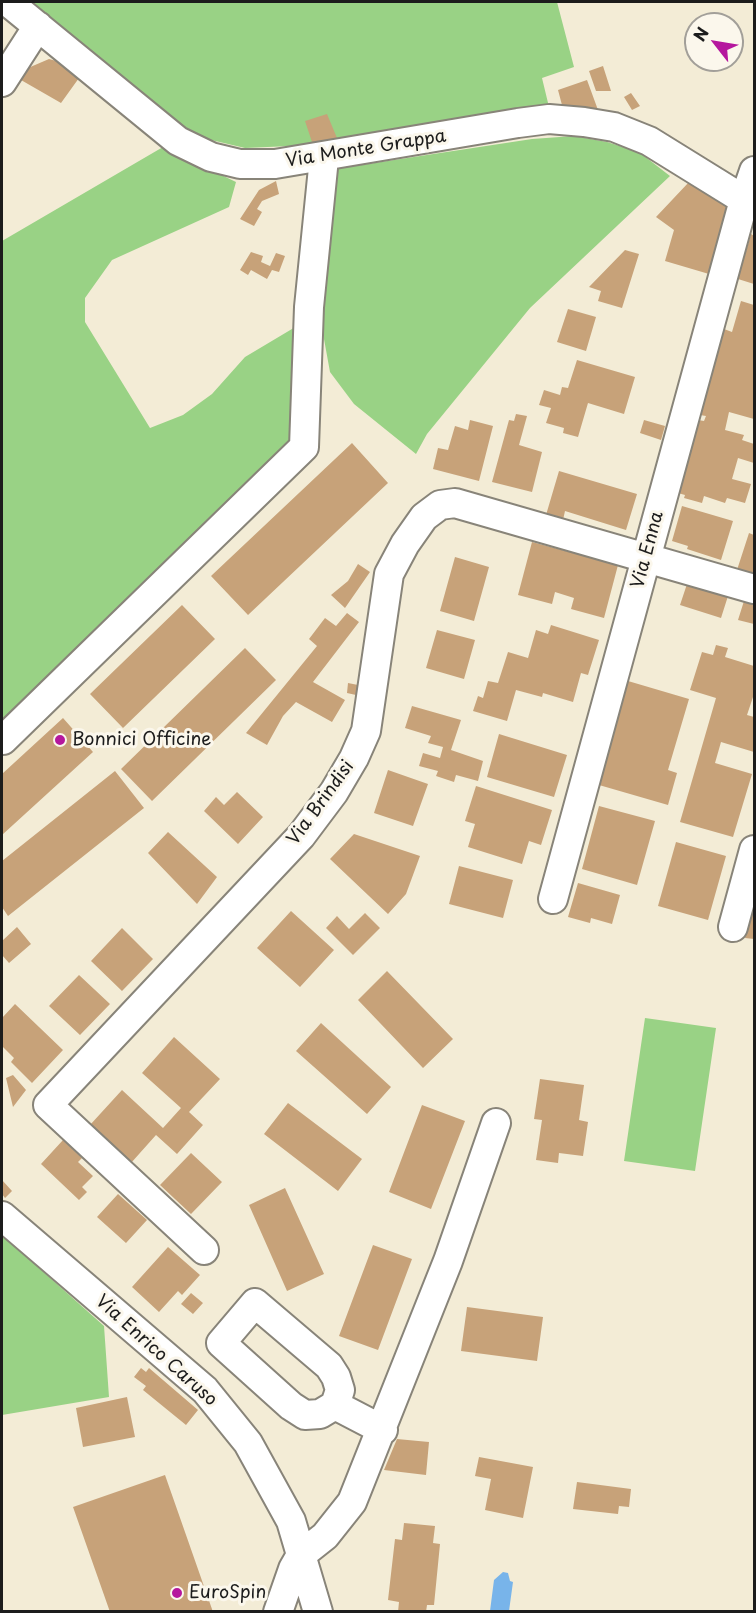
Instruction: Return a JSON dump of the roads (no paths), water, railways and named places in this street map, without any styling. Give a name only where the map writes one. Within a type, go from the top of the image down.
[{"type":"street","name":"Via Monte Grappa","points":[[8,2],[178,141],[211,157],[240,164],[275,164],[324,158],[549,119],[614,127],[650,141],[749,203]]},
{"type":"street","points":[[2,82],[38,26]]},
{"type":"street","points":[[3,740],[304,447],[309,307],[324,158]]},
{"type":"street","name":"Via Enna","points":[[553,899],[646,557],[749,203],[754,171]]},
{"type":"street","name":"Via Brindisi","points":[[204,1250],[48,1105],[301,836],[334,792],[354,758],[366,731],[382,608],[389,574],[405,544],[424,517],[440,505],[455,503],[754,589]]},
{"type":"street","points":[[733,927],[754,850]]},
{"type":"street","points":[[278,1611],[293,1569],[302,1555],[339,1522],[352,1502],[448,1261],[496,1123]]},
{"type":"street","name":"Via Enrico Caruso","points":[[2,1216],[205,1390],[248,1443],[291,1521],[318,1611]]},
{"type":"street","points":[[335,1405],[382,1430]]},
{"type":"water","points":[[503,1572],[508,1573],[510,1581],[513,1582],[509,1611],[490,1611],[494,1580]]},
{"type":"place","name":"Bonnici Officine","points":[[60,740]]},
{"type":"place","name":"EuroSpin","points":[[177,1593]]}]
